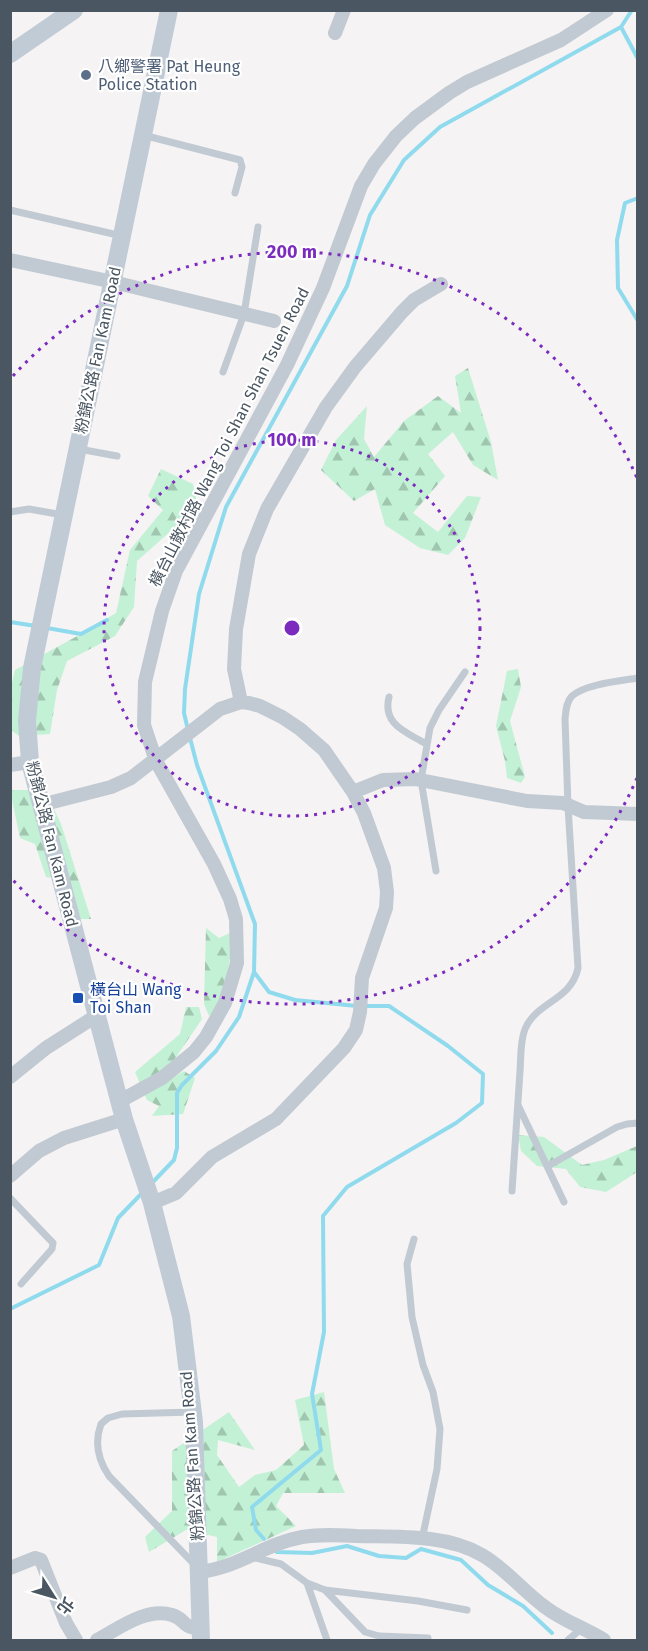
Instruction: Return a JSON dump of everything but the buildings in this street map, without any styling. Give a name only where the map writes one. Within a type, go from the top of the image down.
[{"type":"main road","points":[[10,54],[74,10]]},
{"type":"main road","name":"粉錦公路 Fan Kam Road","points":[[168,10],[31,676],[27,721],[30,762],[41,805],[124,1119],[152,1203],[181,1316],[193,1412],[201,1635]]},
{"type":"street","points":[[335,33],[344,10]]},
{"type":"street","name":"橫台山散村路 Wang Toi Shan Shan Tsuen Road","points":[[120,1101],[162,1078],[200,1044],[215,1023],[225,1003],[237,963],[236,919],[230,899],[214,864],[156,761],[144,725],[145,682],[162,611],[184,556],[287,365],[323,288],[361,186],[396,136],[436,102],[467,82],[561,40],[607,10]]},
{"type":"street","points":[[10,260],[274,321]]},
{"type":"street","points":[[241,702],[234,669],[236,629],[249,554],[267,509],[326,407],[355,367],[408,306],[441,284]]},
{"type":"street","points":[[41,805],[120,784],[156,761],[201,722],[220,709],[241,702],[260,706],[300,729],[324,750],[353,792],[364,813],[384,868],[387,892],[382,922],[365,969],[356,1030],[344,1048],[276,1119],[212,1156],[176,1193],[152,1203]]},
{"type":"street","points":[[10,765],[30,762]]},
{"type":"street","points":[[353,792],[383,780],[399,778],[421,780],[527,801],[554,802],[584,812],[638,814]]},
{"type":"street","points":[[10,1077],[46,1048],[96,1016]]},
{"type":"street","points":[[10,1176],[39,1151],[64,1138],[124,1119]]},
{"type":"street","points":[[199,1570],[219,1570],[279,1542],[319,1535],[422,1539],[451,1543],[481,1554],[547,1609],[604,1641]]},
{"type":"street","points":[[10,1568],[35,1558],[41,1560],[66,1623],[76,1641]]},
{"type":"street","points":[[97,1641],[130,1623],[155,1614],[171,1615],[201,1635]]},
{"type":"lane","points":[[143,135],[240,160],[242,167],[235,193]]},
{"type":"lane","points":[[10,210],[122,236]]},
{"type":"lane","points":[[223,372],[244,314],[258,227]]},
{"type":"lane","points":[[77,449],[117,456]]},
{"type":"lane","points":[[10,512],[29,509],[63,515]]},
{"type":"lane","points":[[436,871],[421,780],[426,744],[430,728],[439,710],[465,672]]},
{"type":"lane","points":[[512,1191],[517,1103],[525,1029],[540,1011],[574,983],[578,968],[565,719],[570,700],[580,691],[601,684],[638,678]]},
{"type":"lane","points":[[389,697],[387,712],[389,718],[426,744]]},
{"type":"lane","points":[[517,1103],[564,1202]]},
{"type":"lane","points":[[548,1166],[617,1127],[638,1123]]},
{"type":"lane","points":[[10,1198],[52,1243],[51,1249],[21,1284]]},
{"type":"lane","points":[[414,1239],[407,1264],[412,1317],[423,1365],[433,1392],[440,1429],[437,1469],[422,1539]]},
{"type":"lane","points":[[193,1412],[112,1416],[101,1424],[98,1443],[100,1464],[109,1476],[199,1570]]},
{"type":"lane","points":[[249,1557],[281,1564],[307,1583],[325,1590],[418,1601],[466,1610]]},
{"type":"lane","points":[[307,1583],[327,1641]]},
{"type":"lane","points":[[325,1590],[365,1632],[379,1636],[428,1638]]},
{"type":"lane","points":[[568,1641],[582,1628]]},
{"type":"green space","points":[[468,368],[491,442],[498,480],[473,465],[453,432],[428,454],[445,476],[413,513],[438,532],[467,496],[481,497],[465,538],[448,555],[420,548],[385,525],[375,489],[354,501],[321,470],[336,440],[367,406],[364,439],[374,457],[404,421],[438,396],[461,413],[455,376]]},
{"type":"green space","points":[[161,469],[193,484],[198,507],[137,561],[134,607],[115,636],[67,661],[57,690],[50,734],[19,736],[11,730],[11,687],[15,670],[116,613],[130,550],[163,510],[148,496]]},
{"type":"green space","points":[[518,669],[521,687],[510,721],[525,777],[521,783],[507,778],[496,726],[507,671]]},
{"type":"green space","points":[[10,790],[45,790],[61,824],[91,919],[80,919],[70,881],[46,877],[35,844],[20,838]]},
{"type":"green space","points":[[206,928],[219,938],[232,932],[222,1001],[209,1016],[204,1004]]},
{"type":"green space","points":[[186,1007],[199,1007],[202,1019],[174,1060],[169,1080],[184,1071],[195,1078],[183,1114],[152,1116],[159,1106],[147,1100],[135,1072],[180,1034]]},
{"type":"green space","points":[[518,1135],[544,1137],[582,1165],[604,1160],[637,1146],[637,1172],[606,1192],[580,1187],[566,1169],[537,1166],[521,1151]]},
{"type":"green space","points":[[324,1392],[334,1469],[345,1493],[283,1493],[276,1506],[296,1526],[217,1562],[217,1537],[186,1530],[149,1552],[145,1537],[172,1511],[172,1451],[229,1412],[255,1450],[218,1440],[217,1455],[239,1487],[255,1475],[276,1470],[304,1445],[295,1400]]},
{"type":"waterway","points":[[188,730],[184,713],[185,689],[199,594],[226,507],[347,286],[370,215],[404,160],[440,127],[621,27],[632,10]]},
{"type":"waterway","points":[[621,27],[638,59]]},
{"type":"waterway","points":[[638,198],[625,203],[617,240],[618,288],[638,321]]},
{"type":"waterway","points":[[47,628],[81,634],[107,620]]},
{"type":"waterway","points":[[10,622],[36,626]]},
{"type":"waterway","points":[[152,1183],[174,1160],[177,1148],[177,1093],[216,1051],[239,1017],[254,972],[255,924],[197,765],[190,738]]},
{"type":"waterway","points":[[254,972],[269,992],[295,1000],[357,1006]]},
{"type":"waterway","points":[[264,1539],[256,1530],[252,1507],[321,1450],[312,1394],[324,1332],[323,1216],[347,1187],[456,1123],[482,1103],[483,1074],[448,1046],[389,1006],[364,1006]]},
{"type":"waterway","points":[[10,1309],[99,1265],[118,1218],[143,1192]]},
{"type":"waterway","points":[[274,1549],[277,1552],[312,1553],[347,1546],[379,1556],[406,1558],[421,1549],[461,1560],[488,1585],[523,1606],[552,1633]]},
{"type":"place","name":"八鄉警署 Pat Heung Police Station","points":[[86,75]]},
{"type":"place","name":"橫台山 Wang Toi Shan","points":[[78,998]]}]
